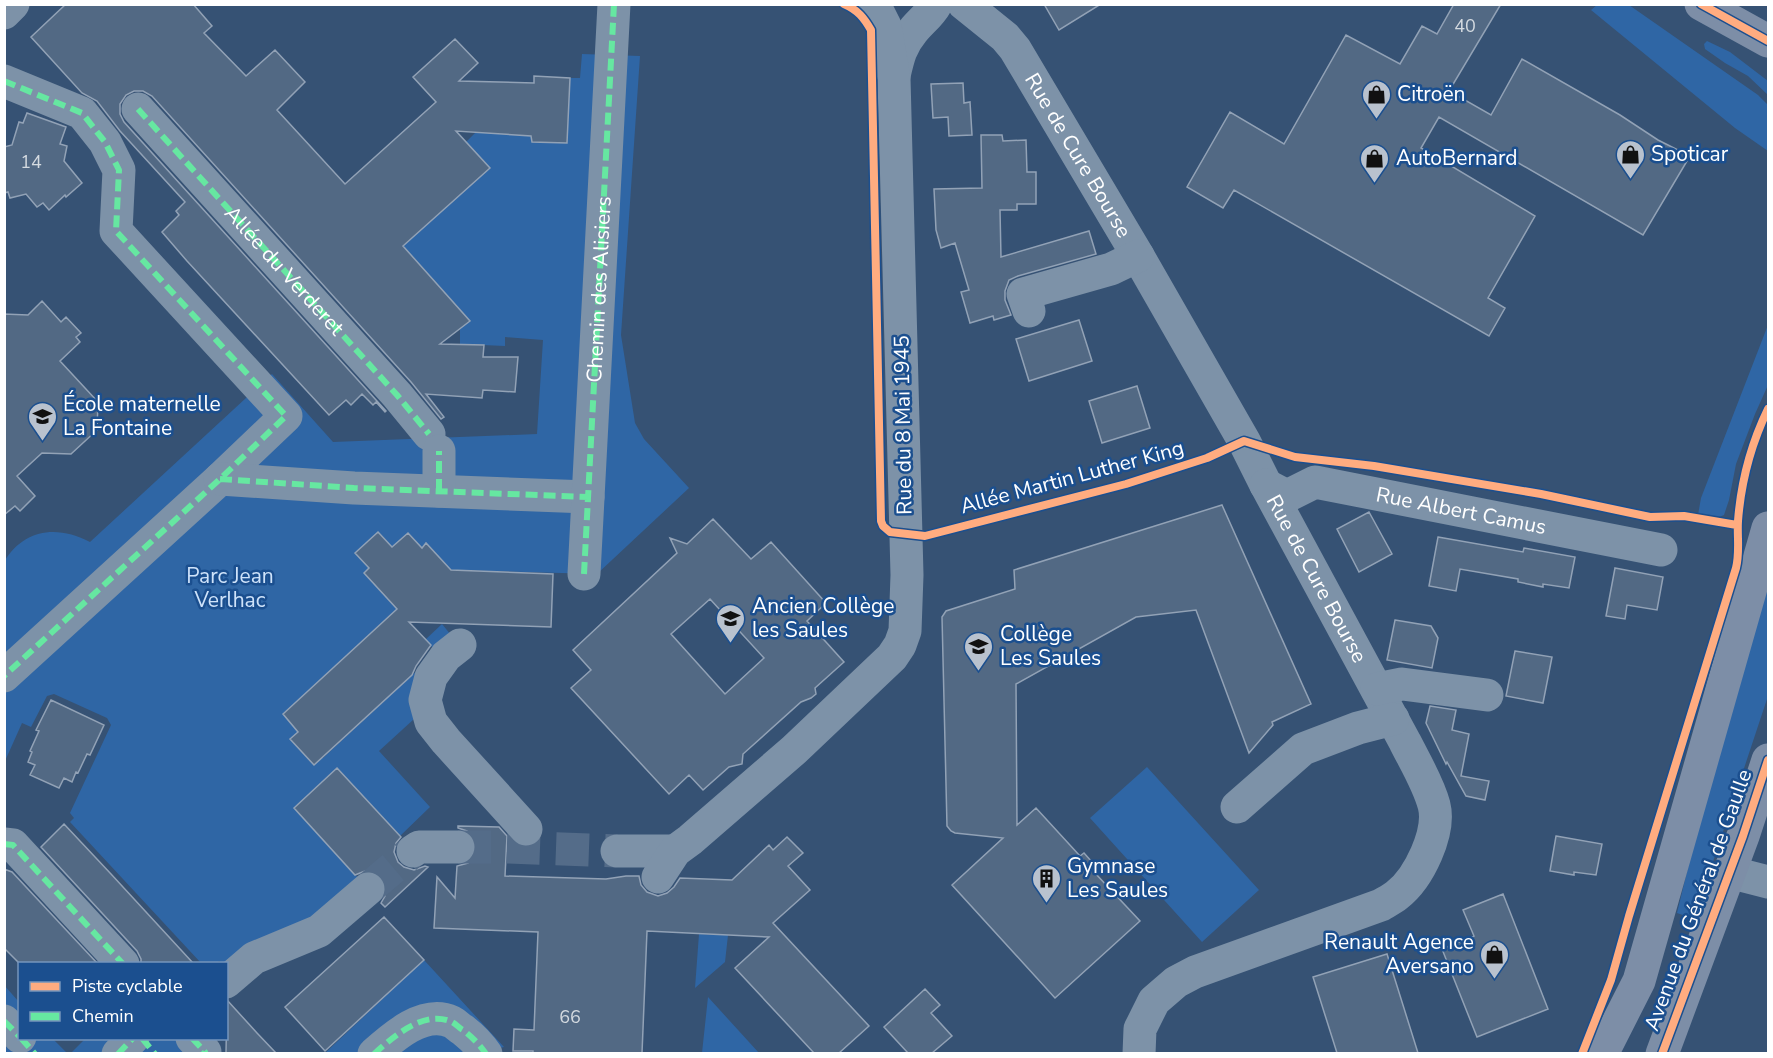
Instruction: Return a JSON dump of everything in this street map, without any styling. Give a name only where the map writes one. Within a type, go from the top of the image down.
[{"type":"main road","points":[[1701,4],[1764,42]]},
{"type":"main road","name":"Avenue du Général de Gaulle","points":[[1602,1053],[1639,981],[1768,528]]},
{"type":"main road","name":"Avenue du Général de Gaulle","points":[[1662,1053],[1768,760]]},
{"type":"street","points":[[4,12],[14,4]]},
{"type":"street","name":"Chemin des Alisiers","points":[[584,574],[614,4]]},
{"type":"street","name":"Rue du 8 Mai 1945","points":[[617,851],[670,868],[690,840],[786,757],[892,657],[900,645],[905,630],[906,565],[894,78],[885,26],[874,4]]},
{"type":"street","name":"Rue du 8 Mai 1945","points":[[894,78],[900,50],[913,31],[933,11],[936,4]]},
{"type":"street","name":"Rue de Cure Bourse","points":[[964,4],[1005,37],[1015,49],[1138,256],[1244,441],[1424,778],[1434,807],[1435,825],[1430,844],[1410,882],[1398,895],[1381,905],[1195,972],[1176,982],[1154,1001],[1140,1029],[1139,1053]]},
{"type":"street","points":[[4,81],[82,113],[105,142],[119,170],[116,231],[286,416],[4,676]]},
{"type":"street","name":"Allée du Verderet","points":[[138,109],[381,378],[434,443],[439,491]]},
{"type":"street","points":[[1029,311],[1023,294],[1111,269],[1138,256]]},
{"type":"street","points":[[220,479],[354,488],[588,496]]},
{"type":"street","name":"Rue Albert Camus","points":[[1266,485],[1287,496],[1315,482],[1661,550]]},
{"type":"street","points":[[460,645],[446,656],[431,677],[425,700],[431,722],[526,829]]},
{"type":"street","points":[[1377,689],[1402,684],[1487,695]]},
{"type":"street","points":[[1237,807],[1303,749],[1358,728],[1393,719]]},
{"type":"street","points":[[4,844],[13,845],[122,962]]},
{"type":"street","points":[[413,851],[419,847],[458,847]]},
{"type":"street","points":[[1729,872],[1768,882]]},
{"type":"street","points":[[228,980],[254,958],[320,931],[368,889]]},
{"type":"street","points":[[1612,1053],[1639,981]]},
{"type":"street","points":[[374,1053],[395,1035],[414,1024],[434,1019],[451,1022],[470,1035],[486,1053]]},
{"type":"street","points":[[4,1021],[18,1036]]},
{"type":"street","points":[[22,1040],[35,1053]]},
{"type":"street","points":[[118,1053],[131,1040]]},
{"type":"street","points":[[144,1040],[155,1053]]},
{"type":"green space","points":[[1597,5],[1629,5],[1758,95],[1768,105],[1768,151],[1735,128],[1591,10]]},
{"type":"green space","points":[[1707,41],[1730,52],[1768,81],[1768,95],[1748,76],[1705,49],[1704,44]]},
{"type":"green space","name":"Parc Jean Verlhac","points":[[582,54],[640,56],[621,335],[635,423],[644,439],[689,488],[597,574],[451,570],[427,544],[422,548],[408,533],[392,547],[378,532],[356,554],[402,604],[283,714],[323,758],[437,652],[425,640],[442,624],[455,640],[414,719],[379,751],[430,807],[400,836],[337,768],[294,808],[361,881],[310,926],[228,963],[200,962],[70,822],[74,818],[70,813],[111,725],[107,718],[54,694],[47,696],[31,727],[22,723],[5,761],[4,562],[21,542],[42,533],[66,533],[90,542],[272,374],[333,442],[537,434],[543,340],[505,337],[505,346],[460,344],[460,328],[470,320],[403,246],[486,171],[486,165],[466,142],[476,132],[531,136],[532,142],[567,143],[570,78],[580,78]]},
{"type":"green space","points":[[1768,325],[1768,385],[1736,464],[1724,515],[1717,518],[1698,515],[1701,498]]},
{"type":"green space","points":[[1768,575],[1768,696],[1694,919],[1677,913],[1697,830]]},
{"type":"green space","points":[[1147,767],[1259,890],[1202,942],[1090,818]]},
{"type":"green space","points":[[699,934],[728,935],[725,962],[695,988]]},
{"type":"green space","points":[[424,960],[504,1047],[474,1054],[324,1054]]},
{"type":"green space","points":[[4,985],[18,1001],[18,1040],[54,1040],[67,1053],[5,1053]]},
{"type":"green space","points":[[708,997],[759,1053],[702,1053]]},
{"type":"green space","points":[[84,1040],[177,1040],[190,1053],[70,1054]]},
{"type":"building","points":[[66,4],[193,4],[212,26],[204,33],[246,76],[275,50],[305,82],[277,110],[345,184],[436,102],[413,77],[455,39],[478,63],[459,81],[534,83],[534,76],[570,78],[567,143],[532,142],[531,136],[456,131],[490,168],[403,246],[470,321],[440,344],[484,345],[483,357],[518,357],[515,392],[483,390],[482,398],[426,394],[444,417],[441,419],[411,382],[152,96],[143,91],[134,91],[126,95],[120,104],[120,114],[124,122],[386,411],[376,402],[373,405],[362,394],[351,405],[346,400],[329,415],[162,232],[179,215],[176,211],[185,202],[120,131],[97,101],[82,93],[31,37]]},
{"type":"building","points":[[1044,4],[1101,4],[1059,30]]},
{"type":"building","name":"AutoBernard","points":[[1454,4],[1501,4],[1449,91],[1491,115],[1522,59],[1620,115],[1658,140],[1690,156],[1643,235],[1439,117],[1421,148],[1535,216],[1488,298],[1505,308],[1489,336],[1234,190],[1223,208],[1187,187],[1230,112],[1284,144],[1346,35],[1400,64],[1422,26],[1437,34]]},
{"type":"building","points":[[963,83],[964,103],[970,102],[972,135],[949,136],[948,117],[933,118],[931,84]]},
{"type":"building","points":[[27,113],[66,127],[60,144],[67,146],[64,161],[82,183],[49,210],[43,203],[37,207],[26,194],[10,198],[8,192],[4,193],[4,147],[12,145],[19,122],[23,123]]},
{"type":"building","points":[[981,135],[1002,135],[1003,141],[1026,140],[1027,172],[1036,172],[1036,204],[1017,204],[1017,210],[1000,210],[1001,257],[1089,231],[1096,254],[1009,280],[1005,300],[1011,315],[994,320],[993,316],[970,323],[961,292],[969,290],[955,243],[941,248],[936,230],[934,189],[982,188]]},
{"type":"building","points":[[42,301],[61,322],[66,317],[81,333],[76,337],[80,342],[60,361],[98,402],[97,430],[71,454],[42,453],[17,476],[35,496],[20,511],[15,506],[4,515],[4,314],[28,315]]},
{"type":"building","points":[[1079,320],[1092,361],[1029,381],[1016,339]]},
{"type":"building","points":[[1137,386],[1150,428],[1102,443],[1089,401]]},
{"type":"building","name":"Collège Les Saules","points":[[1222,505],[1311,704],[1272,722],[1273,725],[1249,753],[1196,610],[1136,617],[1016,684],[1017,825],[1036,808],[1080,856],[1084,853],[1099,870],[1095,873],[1140,921],[1055,998],[952,885],[1003,838],[955,833],[947,826],[942,617],[946,611],[1015,589],[1014,570]]},
{"type":"building","points":[[1369,512],[1392,554],[1359,572],[1337,529]]},
{"type":"building","points":[[713,519],[751,559],[771,542],[826,603],[807,621],[844,662],[815,688],[816,694],[801,702],[743,754],[742,764],[729,767],[703,790],[689,775],[669,794],[571,688],[591,670],[573,650],[677,553],[670,538],[687,544]],"holes":[[[710,599],[764,658],[725,694],[671,634]]]},
{"type":"building","points":[[378,532],[392,547],[408,533],[422,548],[426,543],[451,570],[553,574],[551,627],[409,622],[431,645],[412,675],[314,765],[290,739],[298,732],[283,714],[397,609],[364,573],[369,568],[355,553]]},
{"type":"building","points":[[1438,537],[1523,552],[1524,548],[1575,557],[1569,588],[1543,584],[1543,587],[1518,582],[1518,579],[1460,569],[1456,591],[1429,586]]},
{"type":"building","points":[[1615,568],[1663,577],[1657,610],[1627,605],[1625,619],[1606,616]]},
{"type":"building","points":[[1395,620],[1431,626],[1438,638],[1432,668],[1387,660]]},
{"type":"building","points":[[1515,651],[1552,657],[1543,703],[1506,696]]},
{"type":"building","points":[[51,700],[104,725],[90,755],[87,754],[72,782],[64,778],[59,788],[30,775],[35,765],[28,762],[39,731],[36,730]]},
{"type":"building","points":[[1430,706],[1456,710],[1452,730],[1469,734],[1461,776],[1489,781],[1485,800],[1466,796],[1447,762],[1446,764],[1426,723]]},
{"type":"building","points":[[337,768],[401,837],[396,843],[394,852],[398,862],[414,870],[428,867],[385,907],[381,903],[385,896],[386,886],[382,876],[375,872],[365,871],[355,875],[294,808]]},
{"type":"building","points":[[64,824],[192,962],[141,962],[137,951],[41,847]]},
{"type":"building","points":[[458,826],[499,827],[507,836],[505,876],[606,879],[639,876],[641,885],[647,892],[658,896],[667,893],[680,878],[732,880],[769,845],[773,850],[787,837],[803,853],[788,866],[810,890],[773,923],[869,1026],[839,1053],[814,1053],[735,968],[769,937],[647,931],[642,1053],[513,1051],[514,1029],[534,1030],[538,932],[434,928],[437,877],[455,898],[457,866],[468,863],[474,857],[477,848],[474,837]]},
{"type":"building","points":[[1556,836],[1602,844],[1596,875],[1574,872],[1574,875],[1550,871]]},
{"type":"building","points":[[4,869],[12,872],[96,962],[18,962],[4,948]]},
{"type":"building","name":"Renault Agence Aversano","points":[[1503,894],[1548,1009],[1477,1037],[1442,949],[1474,936],[1463,910]]},
{"type":"building","points":[[384,917],[424,960],[325,1051],[285,1007]]},
{"type":"building","points":[[1387,954],[1418,1053],[1337,1053],[1313,977]]},
{"type":"building","points":[[925,989],[940,1005],[931,1013],[952,1036],[932,1053],[908,1053],[884,1027]]},
{"type":"building","points":[[228,1001],[276,1053],[226,1053],[228,1040]]},
{"type":"tunnel","points":[[458,847],[617,851]]},
{"type":"tunnel","points":[[368,889],[413,851]]},
{"type":"marked path","points":[[584,574],[614,4]]},
{"type":"marked path","points":[[4,81],[82,113],[105,142],[119,170],[116,231],[286,416],[4,676]]},
{"type":"marked path","points":[[138,109],[397,395],[429,434]]},
{"type":"marked path","points":[[439,451],[439,491]]},
{"type":"marked path","points":[[220,479],[354,488],[588,497]]},
{"type":"marked path","points":[[4,844],[13,845],[121,962]]},
{"type":"marked path","points":[[374,1054],[400,1033],[431,1019],[452,1022],[476,1041],[486,1054]]},
{"type":"marked path","points":[[4,1021],[18,1035]]},
{"type":"marked path","points":[[23,1040],[35,1054]]},
{"type":"marked path","points":[[118,1054],[131,1040]]},
{"type":"marked path","points":[[144,1040],[155,1054]]},
{"type":"marked path","points":[[194,1040],[205,1052],[203,1054]]},
{"type":"cycle path","name":"Allée Martin Luther King","points":[[844,4],[860,15],[871,30],[881,521],[890,532],[925,536],[1126,484],[1207,458],[1244,441],[1295,457],[1374,466],[1541,494],[1650,517],[1684,516],[1737,525]]},
{"type":"cycle path","points":[[1701,4],[1768,41]]},
{"type":"cycle path","points":[[1582,1054],[1611,980],[1736,568],[1738,521],[1744,478],[1768,409]]},
{"type":"cycle path","points":[[1662,1054],[1743,836],[1768,760]]},
{"type":"place","name":"Citroën","points":[[1376,120]]},
{"type":"place","name":"Spoticar","points":[[1630,180]]},
{"type":"place","name":"AutoBernard","points":[[1375,184]]},
{"type":"place","name":"École maternelle La Fontaine","points":[[42,442]]},
{"type":"place","name":"Ancien Collège les Saules","points":[[731,644]]},
{"type":"place","name":"Collège Les Saules","points":[[979,672]]},
{"type":"place","name":"Gymnase Les Saules","points":[[1046,904]]},
{"type":"place","name":"Renault Agence Aversano","points":[[1495,980]]}]
